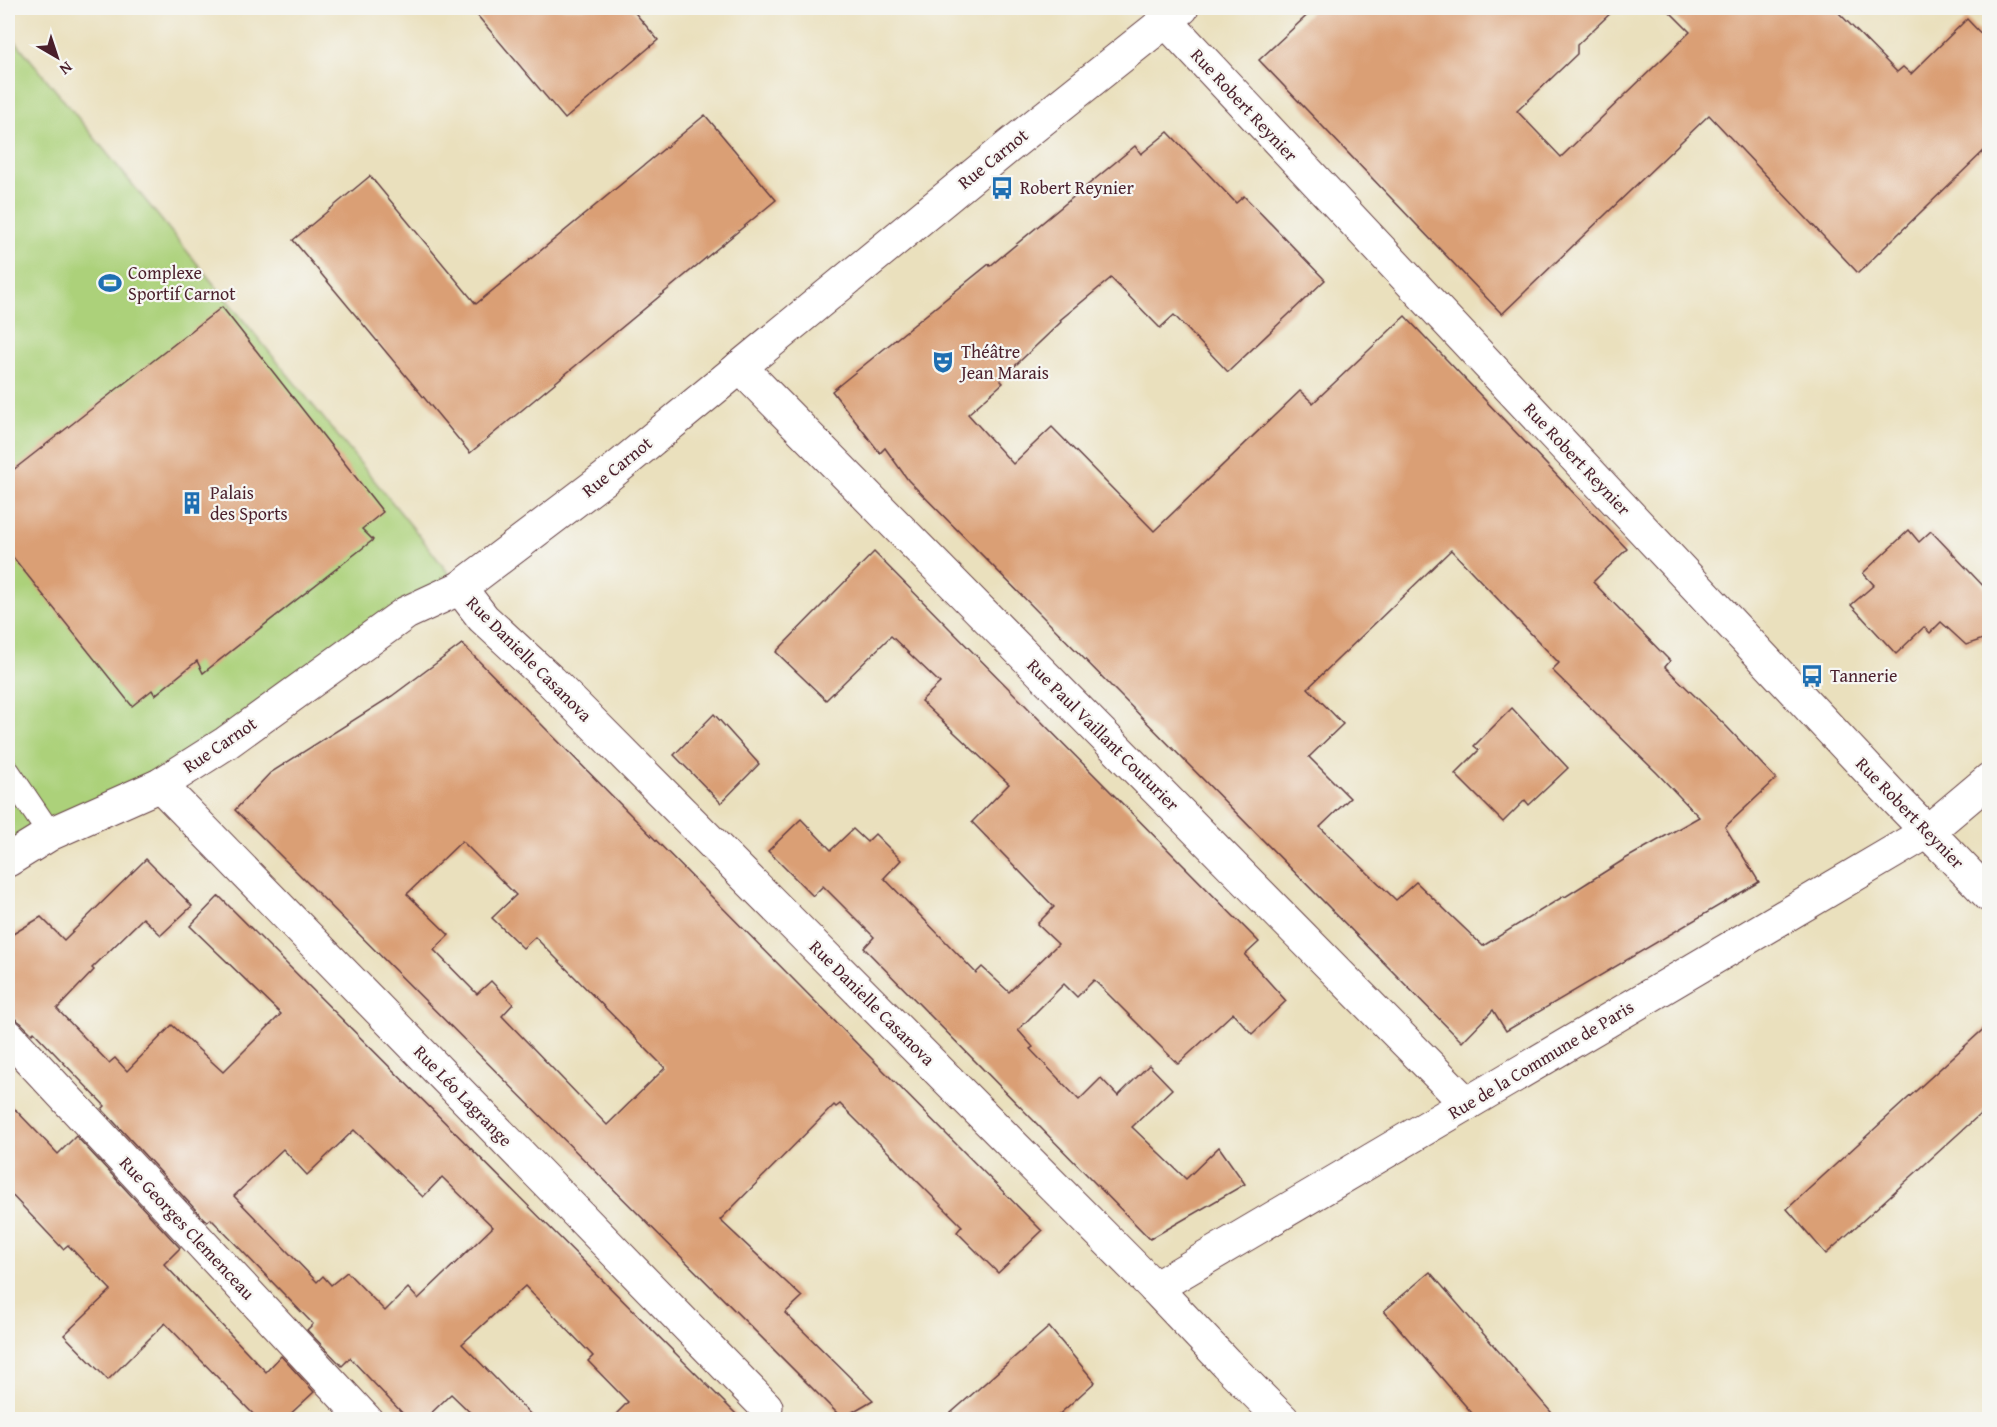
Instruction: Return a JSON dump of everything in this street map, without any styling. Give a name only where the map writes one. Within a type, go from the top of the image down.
[{"type":"street","name":"Rue Carnot","points":[[8,860],[50,834],[160,784],[226,743],[406,613],[460,588],[604,479],[1008,147],[1174,14]]},
{"type":"street","name":"Rue Robert Reynier","points":[[1174,14],[1927,832],[1989,896]]},
{"type":"street","name":"Rue Paul Vaillant Couturier","points":[[740,367],[1467,1104]]},
{"type":"street","name":"Rue Danielle Casanova","points":[[460,588],[483,618],[551,681],[1155,1288],[1226,1363],[1264,1414]]},
{"type":"street","name":"Rue de la Commune de Paris","points":[[1155,1288],[1927,832],[1989,779]]},
{"type":"street","name":"Rue Léo Lagrange","points":[[160,784],[766,1407]]},
{"type":"street","name":"Rue Georges Clemenceau","points":[[8,1036],[366,1419]]},
{"type":"lane","points":[[8,772],[50,834]]},
{"type":"path","points":[[8,296],[12,302],[8,315]]},
{"type":"green space","name":"Complexe Sportif Carnot","points":[[8,32],[460,588],[8,860]]},
{"type":"building","points":[[471,8],[631,8],[658,40],[565,119]]},
{"type":"building","points":[[1315,8],[1616,8],[1577,45],[1577,54],[1517,111],[1561,157],[1690,32],[1666,8],[1834,8],[1897,72],[1903,67],[1911,74],[1967,19],[1989,42],[1989,146],[1858,273],[1709,115],[1502,314],[1259,60]]},
{"type":"building","points":[[705,115],[776,200],[470,453],[293,240],[370,176],[476,304]]},
{"type":"building","points":[[1168,132],[1236,203],[1244,196],[1325,280],[1228,372],[1174,315],[1160,328],[1111,278],[1060,320],[1061,322],[1000,380],[1003,383],[968,414],[1013,464],[1052,427],[1154,531],[1300,391],[1313,403],[1405,316],[1627,549],[1593,582],[1670,661],[1665,667],[1727,727],[1776,779],[1725,827],[1759,882],[1506,1031],[1493,1010],[1462,1042],[908,480],[885,448],[880,453],[832,391],[989,264],[990,266],[1135,146],[1141,154]],"holes":[[[1451,550],[1559,663],[1552,670],[1699,817],[1625,859],[1483,946],[1416,882],[1396,900],[1320,827],[1350,798],[1309,757],[1343,724],[1308,688]]]},
{"type":"building","name":"Palais des Sports","points":[[222,307],[383,512],[362,529],[373,540],[203,673],[197,661],[155,695],[152,690],[132,706],[8,551],[8,474]]},
{"type":"building","points":[[1909,530],[1919,542],[1931,531],[1989,592],[1989,637],[1966,645],[1941,622],[1930,633],[1924,627],[1896,654],[1851,605],[1874,585],[1863,573]]},
{"type":"building","points":[[874,552],[1259,942],[1245,955],[1286,1001],[1252,1034],[1233,1013],[1178,1064],[1094,980],[1077,997],[1064,984],[1018,1030],[1033,1047],[1030,1049],[1079,1100],[1101,1078],[1118,1096],[1149,1065],[1172,1089],[1132,1127],[1186,1179],[1219,1147],[1245,1184],[1150,1239],[864,948],[874,937],[823,886],[813,896],[768,851],[801,819],[831,850],[853,829],[867,842],[875,834],[901,860],[884,878],[976,973],[982,967],[1009,992],[1058,944],[1037,924],[1054,907],[972,822],[1009,784],[921,701],[940,683],[891,636],[826,700],[776,652]]},
{"type":"building","points":[[462,644],[1042,1231],[998,1273],[957,1232],[962,1226],[840,1104],[836,1107],[834,1105],[720,1220],[802,1297],[785,1313],[873,1400],[842,1418],[235,810],[270,773],[392,696]],"holes":[[[462,841],[516,895],[492,918],[523,948],[535,937],[665,1068],[607,1125],[502,1016],[513,1004],[491,981],[477,994],[434,950],[449,935],[407,894]]]},
{"type":"building","points":[[1512,708],[1568,768],[1529,805],[1525,800],[1503,822],[1455,774],[1479,750],[1474,746]]},
{"type":"building","points":[[714,714],[759,764],[721,803],[674,755]]},
{"type":"building","points":[[146,859],[192,906],[161,935],[143,918],[92,968],[94,970],[57,1009],[109,1063],[115,1058],[127,1071],[172,1025],[223,1072],[281,1014],[190,926],[219,896],[741,1419],[611,1419],[628,1402],[588,1361],[593,1356],[525,1286],[462,1344],[535,1419],[477,1419],[451,1394],[425,1419],[408,1419],[350,1358],[342,1366],[307,1330],[313,1324],[211,1219],[207,1222],[102,1109],[105,1106],[34,1032],[32,1034],[14,1018],[8,1018],[8,937],[41,917],[64,940]],"holes":[[[354,1130],[423,1197],[442,1177],[493,1227],[418,1299],[408,1288],[385,1311],[347,1272],[331,1285],[323,1276],[317,1282],[234,1196],[283,1149],[307,1175]]]},
{"type":"building","points":[[1989,1024],[1989,1106],[1826,1254],[1787,1209]]},
{"type":"building","points":[[8,1102],[58,1154],[76,1136],[180,1248],[164,1264],[266,1372],[281,1356],[314,1392],[285,1419],[258,1419],[165,1323],[108,1380],[64,1335],[111,1290],[68,1245],[63,1249],[8,1191]]},
{"type":"building","points":[[1430,1272],[1557,1419],[1477,1419],[1384,1311]]},
{"type":"building","points":[[1049,1327],[1095,1382],[1054,1419],[944,1419]]},
{"type":"place","name":"Robert Reynier","points":[[1002,188]]},
{"type":"place","name":"Complexe Sportif Carnot","points":[[110,283]]},
{"type":"place","name":"Théâtre Jean Marais","points":[[943,362]]},
{"type":"place","name":"Palais des Sports","points":[[192,503]]},
{"type":"place","name":"Tannerie","points":[[1812,676]]}]
